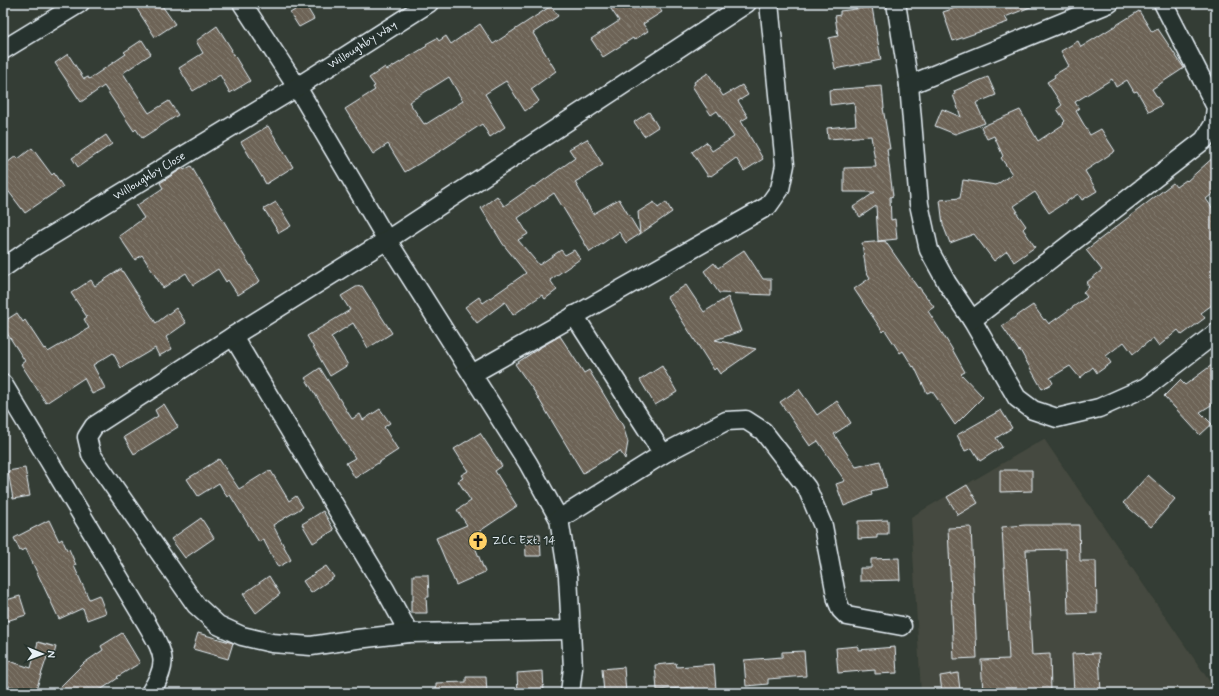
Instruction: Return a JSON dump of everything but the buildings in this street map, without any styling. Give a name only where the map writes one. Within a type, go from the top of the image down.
[{"type":"street","points":[[3,50],[80,3]]},
{"type":"street","points":[[242,3],[297,87],[387,240],[528,463],[559,519],[568,576],[572,668],[570,693]]},
{"type":"street","name":"Willoughby Way","points":[[297,87],[429,3]]},
{"type":"street","points":[[571,630],[409,633],[311,646],[272,643],[242,636],[218,625],[196,605],[91,454],[87,437],[94,426],[233,336],[387,240],[748,3]]},
{"type":"street","points":[[472,374],[768,206],[780,189],[785,165],[769,3]]},
{"type":"street","points":[[896,3],[909,85],[919,204],[929,250],[947,283],[972,320],[1017,398],[1033,410],[1057,418],[1099,408],[1146,387],[1216,333]]},
{"type":"street","points":[[909,85],[1110,3]]},
{"type":"street","points":[[972,320],[1204,140],[1211,129],[1214,124],[1216,107],[1163,3]]},
{"type":"street","name":"Willoughby Close","points":[[3,268],[33,247],[297,87]]},
{"type":"street","points":[[574,315],[663,454]]},
{"type":"street","points":[[233,336],[386,591],[409,633]]},
{"type":"street","points":[[3,384],[160,648],[163,666],[159,680],[150,693]]},
{"type":"street","points":[[559,519],[663,454],[726,421],[746,420],[763,431],[807,488],[824,526],[837,600],[841,610],[847,616],[902,626]]},
{"type":"shaded area","points":[[1044,439],[1216,693],[921,693],[911,517]]},
{"type":"place","name":"ZCC Ext. 14","points":[[478,541]]}]
